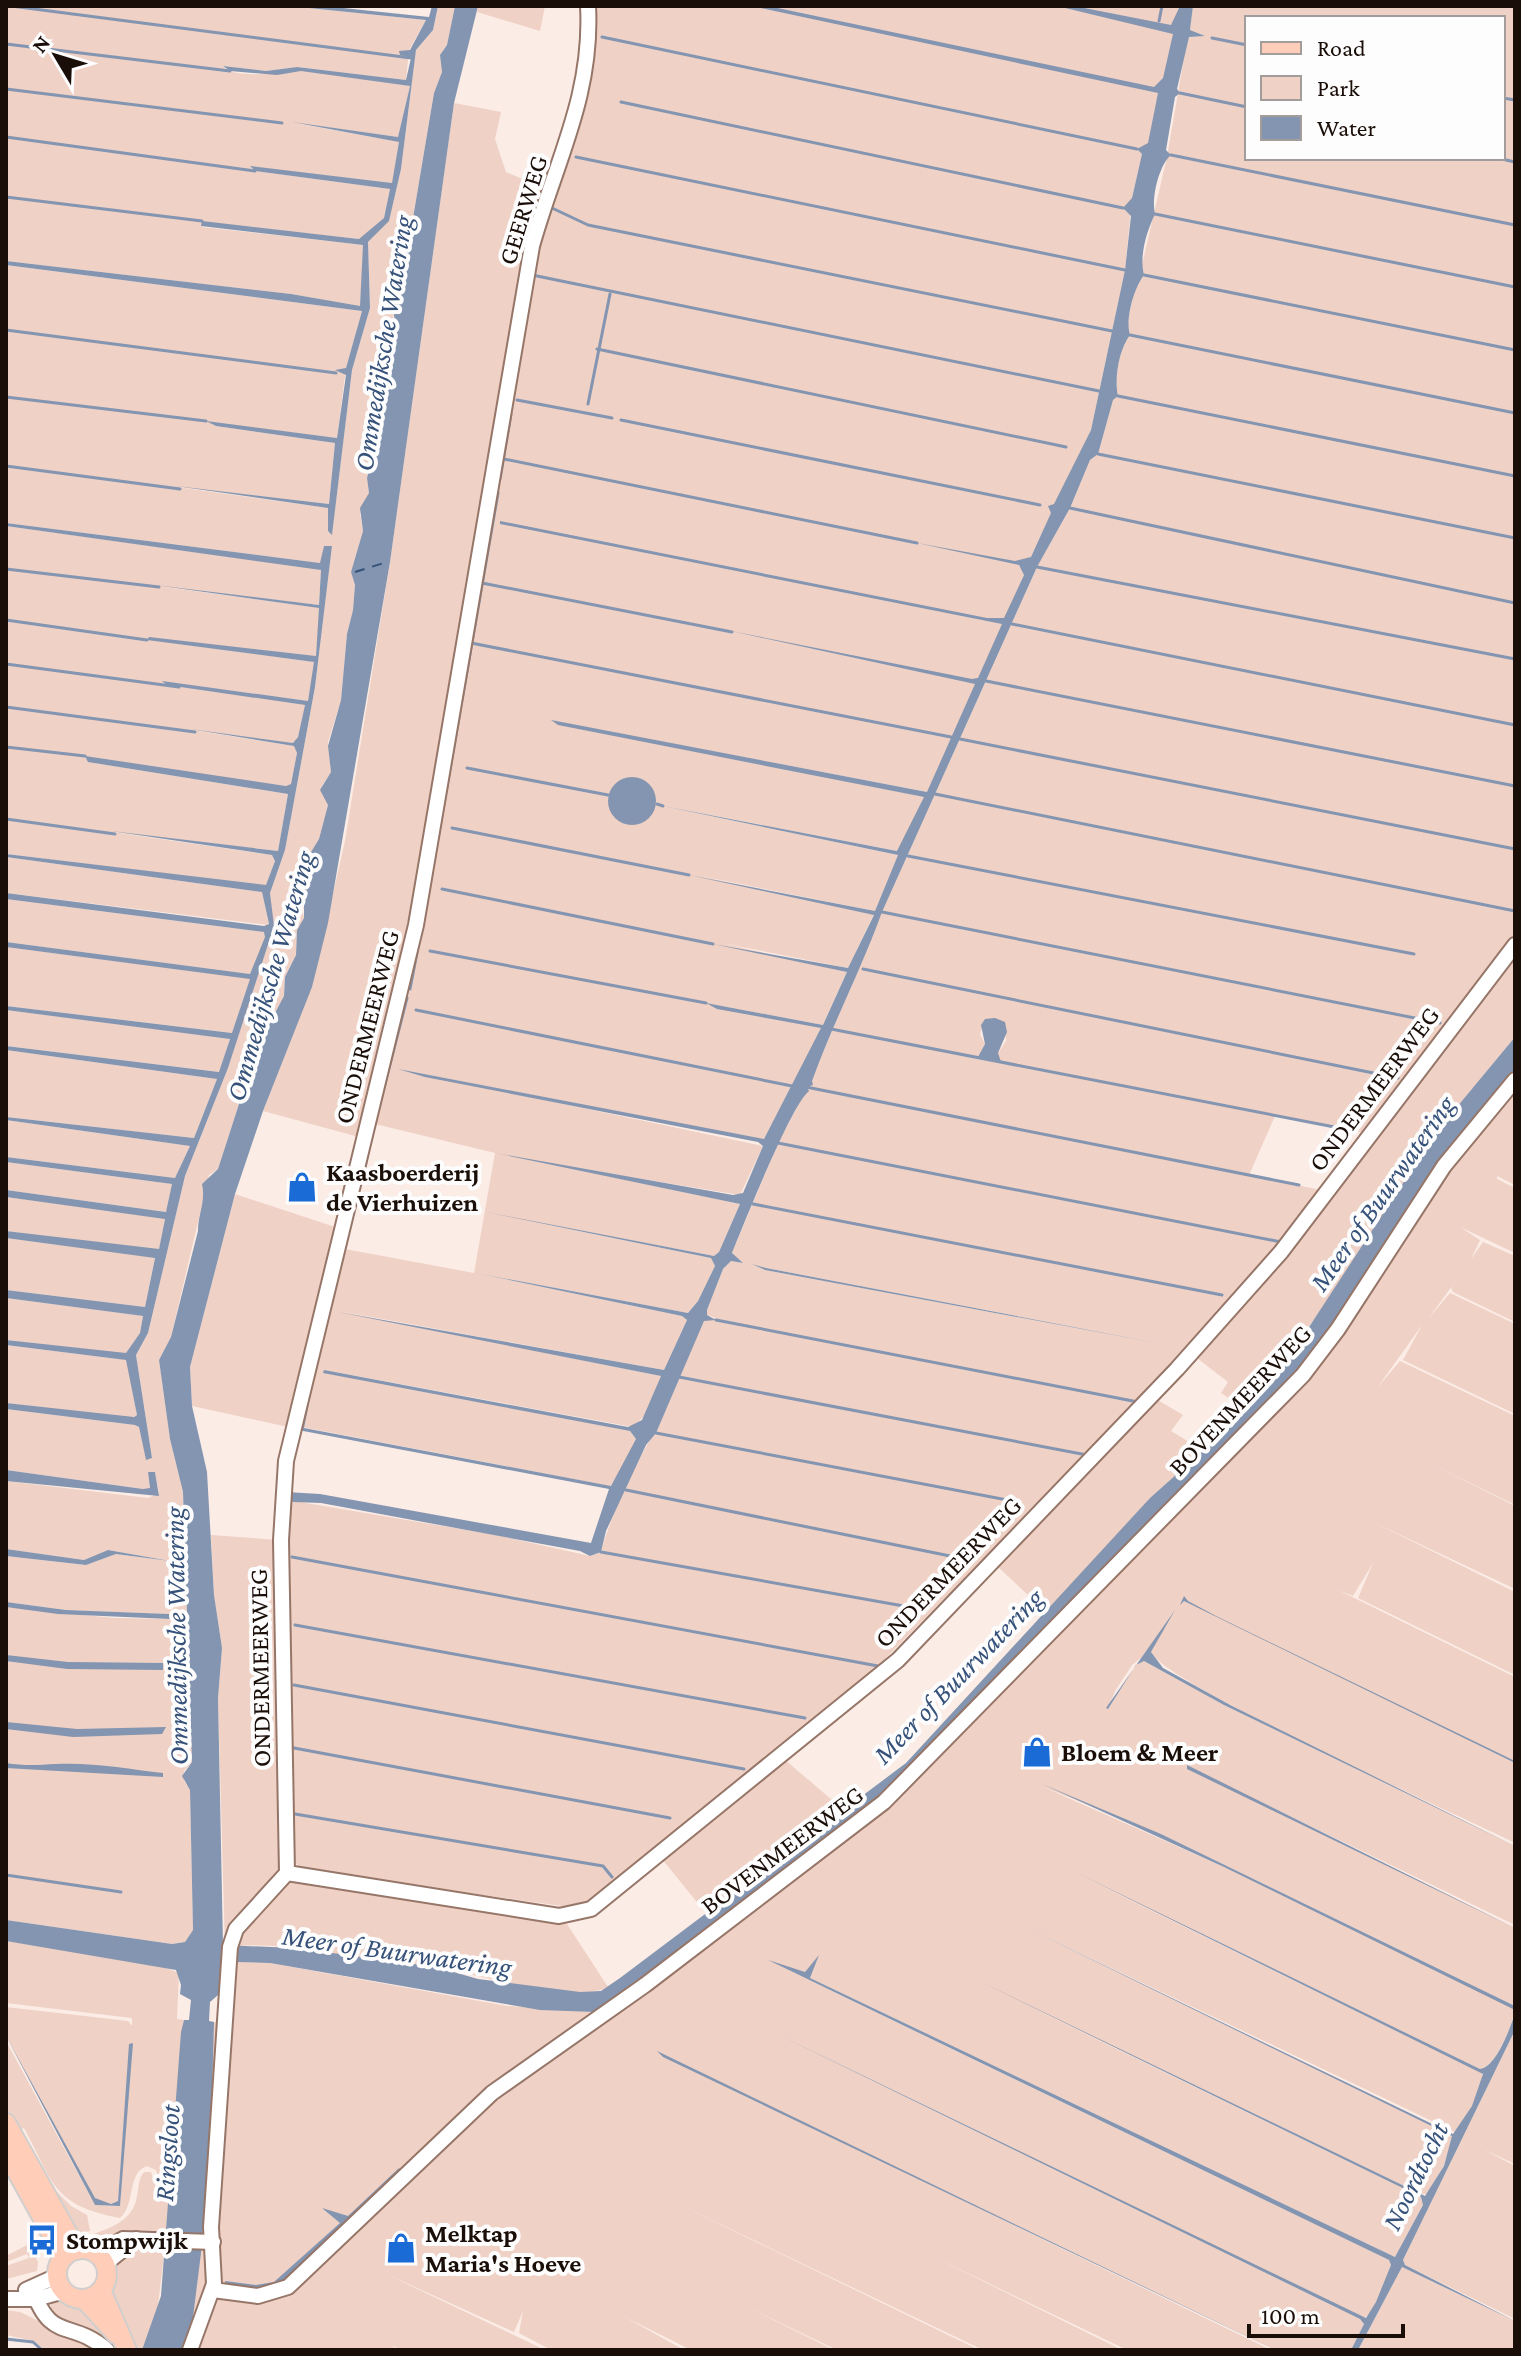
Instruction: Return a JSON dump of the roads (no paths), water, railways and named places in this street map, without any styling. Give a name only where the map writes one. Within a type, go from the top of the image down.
[{"type":"main road","points":[[6,2123],[70,2254],[61,2284],[84,2299],[118,2346]]},
{"type":"main road","points":[[6,2152],[70,2254],[101,2259],[106,2282],[101,2290],[84,2299]]},
{"type":"main road","points":[[101,2290],[118,2346]]},
{"type":"street","name":"GEERWEG","points":[[501,428],[532,246],[567,148],[577,110],[589,35],[588,6]]},
{"type":"street","name":"ONDERMEERWEG","points":[[501,428],[416,925],[286,1461],[281,1540],[287,1873],[559,1916],[573,1916],[591,1909],[898,1660],[1244,1297],[1515,945]]},
{"type":"street","name":"BOVENMEERWEG","points":[[213,2290],[258,2296],[272,2295],[288,2287],[492,2093],[645,1985],[884,1802],[1303,1375],[1338,1329],[1444,1166],[1515,1080]]},
{"type":"street","points":[[190,2350],[213,2290],[207,2241],[230,1951],[236,1929],[287,1873]]},
{"type":"street","points":[[101,2259],[136,2239],[207,2241]]},
{"type":"street","points":[[6,2299],[34,2294],[61,2284]]},
{"type":"street","points":[[6,2291],[34,2294]]},
{"type":"street","points":[[34,2294],[40,2312],[52,2325],[118,2346]]},
{"type":"water","points":[[289,6],[324,6],[429,17],[432,6],[438,6],[433,30],[416,50],[401,169],[389,221],[368,242],[370,308],[352,370],[332,535],[328,531],[328,508],[176,486],[329,504],[335,443],[216,426],[206,421],[337,438],[346,375],[335,370],[346,368],[362,311],[6,265],[6,261],[291,294],[360,306],[363,245],[201,226],[202,221],[359,239],[384,218],[390,189],[255,171],[250,166],[392,183],[399,142],[292,122],[398,137],[410,86],[301,71],[277,75],[230,71],[223,66],[266,71],[297,67],[406,80],[411,58],[400,55],[399,51],[410,50],[426,20]]},
{"type":"water","points":[[455,6],[478,6],[454,103],[390,562],[328,923],[312,987],[263,1111],[235,1194],[190,1367],[192,1406],[207,1472],[214,1595],[222,1648],[218,1698],[223,1945],[295,1948],[436,1967],[478,1979],[580,1992],[601,1991],[906,1763],[1150,1498],[1214,1441],[1296,1347],[1437,1131],[1515,1037],[1515,1071],[1471,1122],[1331,1327],[1278,1394],[879,1800],[631,1988],[595,2012],[540,2010],[270,1963],[235,1962],[233,1956],[222,1955],[218,1995],[210,2002],[209,2021],[214,2022],[211,2132],[193,2317],[181,2350],[142,2350],[161,2296],[181,2032],[184,2020],[189,2020],[191,2000],[180,1994],[181,1985],[176,1970],[6,1941],[6,1920],[172,1944],[185,1942],[193,1930],[190,1790],[182,1776],[192,1762],[183,1492],[170,1439],[159,1360],[171,1337],[198,1231],[202,1184],[218,1169],[249,1073],[259,1057],[260,1041],[284,996],[285,977],[296,955],[297,930],[304,918],[304,906],[295,891],[312,876],[308,857],[319,839],[328,805],[320,790],[331,772],[328,746],[341,700],[347,634],[353,610],[355,585],[351,572],[363,531],[360,508],[369,493],[367,478],[372,458],[367,441],[380,426],[384,390],[375,376],[388,363],[396,328],[393,309],[401,295],[406,264],[392,247],[411,230],[434,93],[442,72],[440,55],[447,45]]},
{"type":"water","points":[[751,6],[768,6],[1154,87],[1163,78],[1173,34],[1057,6],[1074,6],[1171,25],[1180,6],[1193,6],[1190,30],[1205,36],[1189,37],[1166,150],[1171,155],[1157,182],[1155,214],[1143,251],[1144,275],[1131,304],[1130,335],[1118,364],[1118,396],[1113,400],[1098,454],[1090,460],[1070,508],[1037,567],[882,912],[820,1059],[813,1085],[807,1087],[809,1091],[791,1118],[768,1166],[732,1253],[743,1263],[731,1261],[723,1269],[707,1310],[707,1315],[716,1320],[704,1321],[656,1433],[646,1445],[606,1531],[601,1552],[590,1556],[580,1551],[321,1503],[293,1502],[286,1492],[320,1494],[591,1543],[609,1489],[298,1430],[324,1328],[304,1428],[611,1486],[636,1439],[630,1431],[323,1373],[324,1370],[628,1427],[642,1420],[661,1376],[338,1312],[664,1370],[687,1320],[682,1316],[481,1274],[688,1313],[698,1301],[715,1266],[711,1258],[486,1212],[714,1256],[719,1252],[740,1204],[495,1153],[733,1195],[743,1193],[763,1146],[758,1142],[425,1077],[398,1069],[764,1139],[821,1028],[717,1009],[706,1003],[823,1025],[847,972],[713,944],[848,968],[874,915],[689,875],[875,911],[898,855],[663,806],[897,851],[924,797],[558,725],[551,720],[927,792],[975,684],[731,631],[972,679],[978,678],[1002,624],[500,524],[500,521],[987,618],[1004,618],[1024,575],[1019,565],[917,543],[1015,561],[1031,557],[1051,513],[1048,506],[1054,504],[1091,430],[1125,270],[1131,216],[1123,208],[1132,198],[1142,154],[1137,149],[1148,143],[1158,93]]},
{"type":"water","points":[[6,523],[320,563],[324,546],[332,546],[315,687],[285,850],[270,893],[274,926],[228,1068],[185,1176],[148,1333],[136,1355],[152,1458],[146,1460],[139,1427],[135,1425],[6,1409],[6,1403],[137,1415],[126,1360],[6,1345],[6,1340],[126,1353],[140,1333],[143,1316],[6,1298],[6,1290],[145,1307],[155,1258],[6,1238],[6,1231],[159,1249],[165,1219],[6,1197],[6,1190],[166,1212],[172,1184],[6,1162],[6,1157],[175,1178],[190,1146],[6,1120],[6,1117],[194,1138],[217,1079],[6,1050],[6,1046],[219,1072],[230,1039],[6,1010],[6,1006],[232,1033],[250,979],[6,947],[6,942],[250,974],[265,937],[264,932],[6,899],[6,893],[264,926],[269,924],[262,892],[6,857],[6,854],[266,885],[275,861],[272,855],[111,831],[278,851],[288,794],[88,762],[85,756],[286,786],[291,784],[297,753],[294,746],[190,729],[293,743],[298,737],[305,705],[167,685],[162,681],[308,701],[314,662],[147,640],[149,637],[316,656],[319,608],[155,585],[319,605],[321,570],[6,526]]},
{"type":"water","points":[[632,777],[649,784],[656,801],[649,818],[632,825],[615,818],[608,801],[615,784]]},
{"type":"water","points":[[995,1018],[1005,1022],[1007,1032],[998,1053],[1001,1062],[978,1057],[985,1044],[981,1025],[985,1019]]},
{"type":"water","points":[[752,1264],[766,1268],[1162,1344],[765,1270]]},
{"type":"water","points":[[6,1470],[143,1489],[150,1488],[148,1472],[155,1472],[159,1496],[6,1481]]},
{"type":"water","points":[[6,1549],[84,1560],[108,1550],[170,1561],[116,1554],[86,1565],[6,1556]]},
{"type":"water","points":[[1184,1596],[1216,1616],[1515,1763],[1184,1601],[1180,1605]]},
{"type":"water","points":[[6,1602],[66,1610],[169,1614],[170,1619],[58,1614],[6,1607]]},
{"type":"water","points":[[1175,1610],[1151,1652],[1163,1668],[1232,1706],[1515,1846],[1224,1705],[1144,1661],[1136,1665]]},
{"type":"water","points":[[6,1655],[68,1662],[163,1663],[163,1670],[67,1669],[6,1661]]},
{"type":"water","points":[[1133,1669],[1108,1709],[1106,1708]]},
{"type":"water","points":[[6,1722],[77,1729],[166,1727],[162,1734],[73,1737],[6,1729]]},
{"type":"water","points":[[6,1763],[96,1765],[163,1773],[163,1777],[6,1768]]},
{"type":"water","points":[[1187,1765],[1515,1928],[1187,1769]]},
{"type":"water","points":[[1042,1784],[1161,1834],[1515,2006],[1515,2010],[1224,1867]]},
{"type":"water","points":[[1075,1872],[1480,2069],[1497,2055],[1515,2013],[1515,2030],[1403,2260],[1405,2265],[1515,2321],[1402,2267],[1358,2350],[1351,2350],[1364,2324],[1360,2319],[779,2035],[1366,2318],[1391,2265],[1389,2260],[768,1960],[805,1972],[819,1955],[810,1978],[1395,2257],[1423,2205],[1421,2197],[979,1981],[1425,2196],[1444,2166],[1452,2136],[1023,1926],[1453,2134],[1472,2106],[1483,2074]]},
{"type":"water","points":[[6,2036],[95,2198],[111,2204],[118,2201],[129,2044],[133,2043],[120,2206],[95,2205]]},
{"type":"water","points":[[657,2051],[1275,2350],[663,2057]]},
{"type":"water","points":[[399,2168],[401,2171],[287,2281],[265,2291],[225,2285],[225,2281],[256,2285],[274,2282],[340,2223],[322,2208],[348,2216]]},
{"type":"waterway","points":[[11,6],[411,58]]},
{"type":"waterway","points":[[1159,21],[1162,6]]},
{"type":"waterway","points":[[602,37],[1137,149]]},
{"type":"waterway","points":[[1212,38],[1245,45]]},
{"type":"waterway","points":[[6,44],[230,71]]},
{"type":"waterway","points":[[6,89],[282,123]]},
{"type":"waterway","points":[[1180,93],[1245,107]]},
{"type":"waterway","points":[[1505,98],[1515,100]]},
{"type":"waterway","points":[[621,102],[1123,208]]},
{"type":"waterway","points":[[6,137],[255,171]]},
{"type":"waterway","points":[[1171,155],[1515,225]]},
{"type":"waterway","points":[[576,157],[1125,270]]},
{"type":"waterway","points":[[1505,160],[1515,162]]},
{"type":"waterway","points":[[6,197],[202,221]]},
{"type":"waterway","points":[[552,208],[588,225],[1112,331]]},
{"type":"waterway","points":[[1155,214],[1515,287]]},
{"type":"waterway","points":[[1144,275],[1515,350]]},
{"type":"waterway","points":[[537,276],[1099,391]]},
{"type":"waterway","points":[[588,404],[610,294]]},
{"type":"waterway","points":[[6,330],[336,373]]},
{"type":"waterway","points":[[1130,335],[1515,413]]},
{"type":"waterway","points":[[597,349],[1066,447]]},
{"type":"waterway","points":[[1118,396],[1515,476]]},
{"type":"waterway","points":[[6,397],[206,421]]},
{"type":"waterway","points":[[517,400],[612,418]]},
{"type":"waterway","points":[[500,479],[511,414]]},
{"type":"waterway","points":[[621,420],[1040,505]]},
{"type":"waterway","points":[[1098,454],[1515,538]]},
{"type":"waterway","points":[[504,459],[917,543]]},
{"type":"waterway","points":[[6,466],[180,489]]},
{"type":"waterway","points":[[426,907],[498,493]]},
{"type":"waterway","points":[[1070,508],[1515,603]]},
{"type":"waterway","points":[[1037,567],[1515,659]]},
{"type":"waterway","points":[[6,569],[159,587]]},
{"type":"waterway","points":[[482,583],[732,632]]},
{"type":"waterway","points":[[6,620],[147,640]]},
{"type":"waterway","points":[[1012,624],[1515,725]]},
{"type":"waterway","points":[[471,643],[951,737]]},
{"type":"waterway","points":[[6,664],[179,687]]},
{"type":"waterway","points":[[986,681],[1515,786]]},
{"type":"waterway","points":[[6,707],[195,732]]},
{"type":"waterway","points":[[960,739],[1515,849]]},
{"type":"waterway","points":[[6,747],[85,756]]},
{"type":"waterway","points":[[467,768],[608,795]]},
{"type":"waterway","points":[[935,794],[1515,911]]},
{"type":"waterway","points":[[657,804],[663,806]]},
{"type":"waterway","points":[[6,819],[115,834]]},
{"type":"waterway","points":[[452,828],[689,875]]},
{"type":"waterway","points":[[908,856],[1414,954]]},
{"type":"waterway","points":[[442,889],[713,944]]},
{"type":"waterway","points":[[882,912],[1440,1023]]},
{"type":"waterway","points":[[410,989],[419,942]]},
{"type":"waterway","points":[[430,951],[706,1003]]},
{"type":"waterway","points":[[863,969],[1398,1078]]},
{"type":"waterway","points":[[377,1115],[407,998]]},
{"type":"waterway","points":[[416,1010],[792,1086]]},
{"type":"waterway","points":[[831,1029],[1355,1131]]},
{"type":"waterway","points":[[806,1087],[1299,1185]]},
{"type":"waterway","points":[[362,1181],[372,1134]]},
{"type":"waterway","points":[[778,1143],[1281,1242]]},
{"type":"waterway","points":[[753,1204],[1222,1295]]},
{"type":"waterway","points":[[716,1320],[1138,1402]]},
{"type":"waterway","points":[[679,1377],[1087,1455]]},
{"type":"waterway","points":[[656,1433],[1018,1502]]},
{"type":"waterway","points":[[626,1490],[955,1557]]},
{"type":"waterway","points":[[601,1552],[926,1610]]},
{"type":"waterway","points":[[292,1557],[878,1666]]},
{"type":"waterway","points":[[295,1625],[805,1718]]},
{"type":"waterway","points":[[294,1685],[744,1769]]},
{"type":"waterway","points":[[294,1748],[670,1818]]},
{"type":"waterway","points":[[295,1814],[603,1866],[612,1877]]},
{"type":"waterway","points":[[6,1875],[121,1892]]},
{"type":"waterway","points":[[6,2339],[33,2342],[42,2350]]},
{"type":"place","name":"Kaasboerderij de Vierhuizen","points":[[302,1187]]},
{"type":"place","name":"Bloem & Meer","points":[[1037,1752]]},
{"type":"place","name":"Stompwijk","points":[[42,2240]]},
{"type":"place","name":"Melktap Maria's Hoeve","points":[[401,2248]]},
{"type":"water label","name":"Ommedijksche Watering","points":[[383,343]]},
{"type":"water label","name":"Ommedijksche Watering","points":[[270,976]]},
{"type":"water label","name":"Meer of Buurwatering","points":[[1382,1193]]},
{"type":"water label","name":"Ommedijksche Watering","points":[[176,1636]]},
{"type":"water label","name":"Meer of Buurwatering","points":[[958,1676]]},
{"type":"water label","name":"Meer of Buurwatering","points":[[397,1951]]},
{"type":"water label","name":"Ringsloot","points":[[167,2153]]},
{"type":"water label","name":"Noordtocht","points":[[1415,2176]]}]
